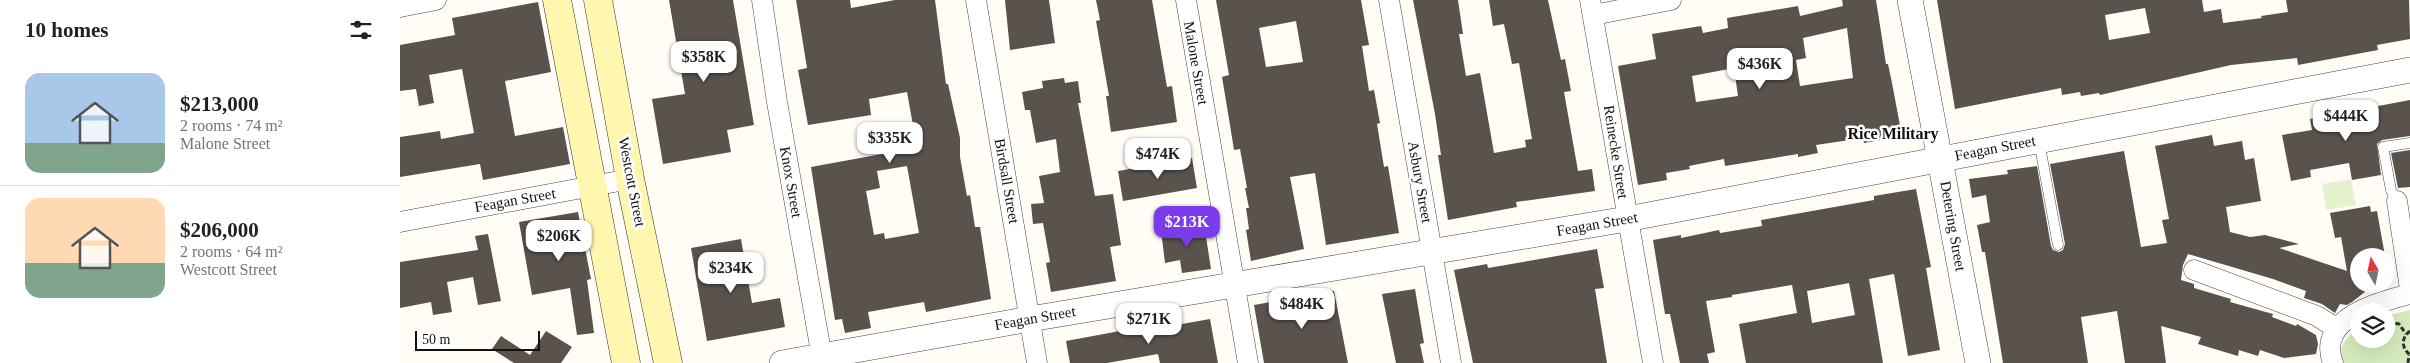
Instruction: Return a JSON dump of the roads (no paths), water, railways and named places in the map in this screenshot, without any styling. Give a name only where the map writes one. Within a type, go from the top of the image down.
[{"type":"main road","points":[[557,0],[626,363]]},
{"type":"main road","name":"Westcott Street","points":[[598,0],[630,178],[668,363]]},
{"type":"street","points":[[400,7],[436,0]]},
{"type":"street","name":"Knox Street","points":[[762,0],[822,360]]},
{"type":"street","name":"Birdsall Street","points":[[976,0],[1037,363]]},
{"type":"street","name":"Malone Street","points":[[1186,0],[1248,363]]},
{"type":"street","name":"Asbury Street","points":[[1390,0],[1451,363]]},
{"type":"street","points":[[1591,8],[1671,0]]},
{"type":"street","name":"Detering Street","points":[[1910,0],[1978,363]]},
{"type":"street","name":"Reinecke Street","points":[[1591,8],[1653,363]]},
{"type":"street","name":"Feagan Street","points":[[782,363],[822,360],[1030,319],[1627,219],[2410,70]]},
{"type":"street","name":"Feagan Street","points":[[400,222],[630,178]]},
{"type":"street","points":[[2396,201],[2410,289]]},
{"type":"street","points":[[2194,270],[2317,316],[2336,328]]},
{"type":"street","points":[[2333,363],[2330,350],[2336,328],[2356,312],[2374,304],[2410,294]]},
{"type":"lane","points":[[2039,140],[2058,245]]},
{"type":"lane","points":[[2396,201],[2391,190],[2384,147],[2410,144]]},
{"type":"district","name":"Rice Military","points":[[1893,133]]}]
